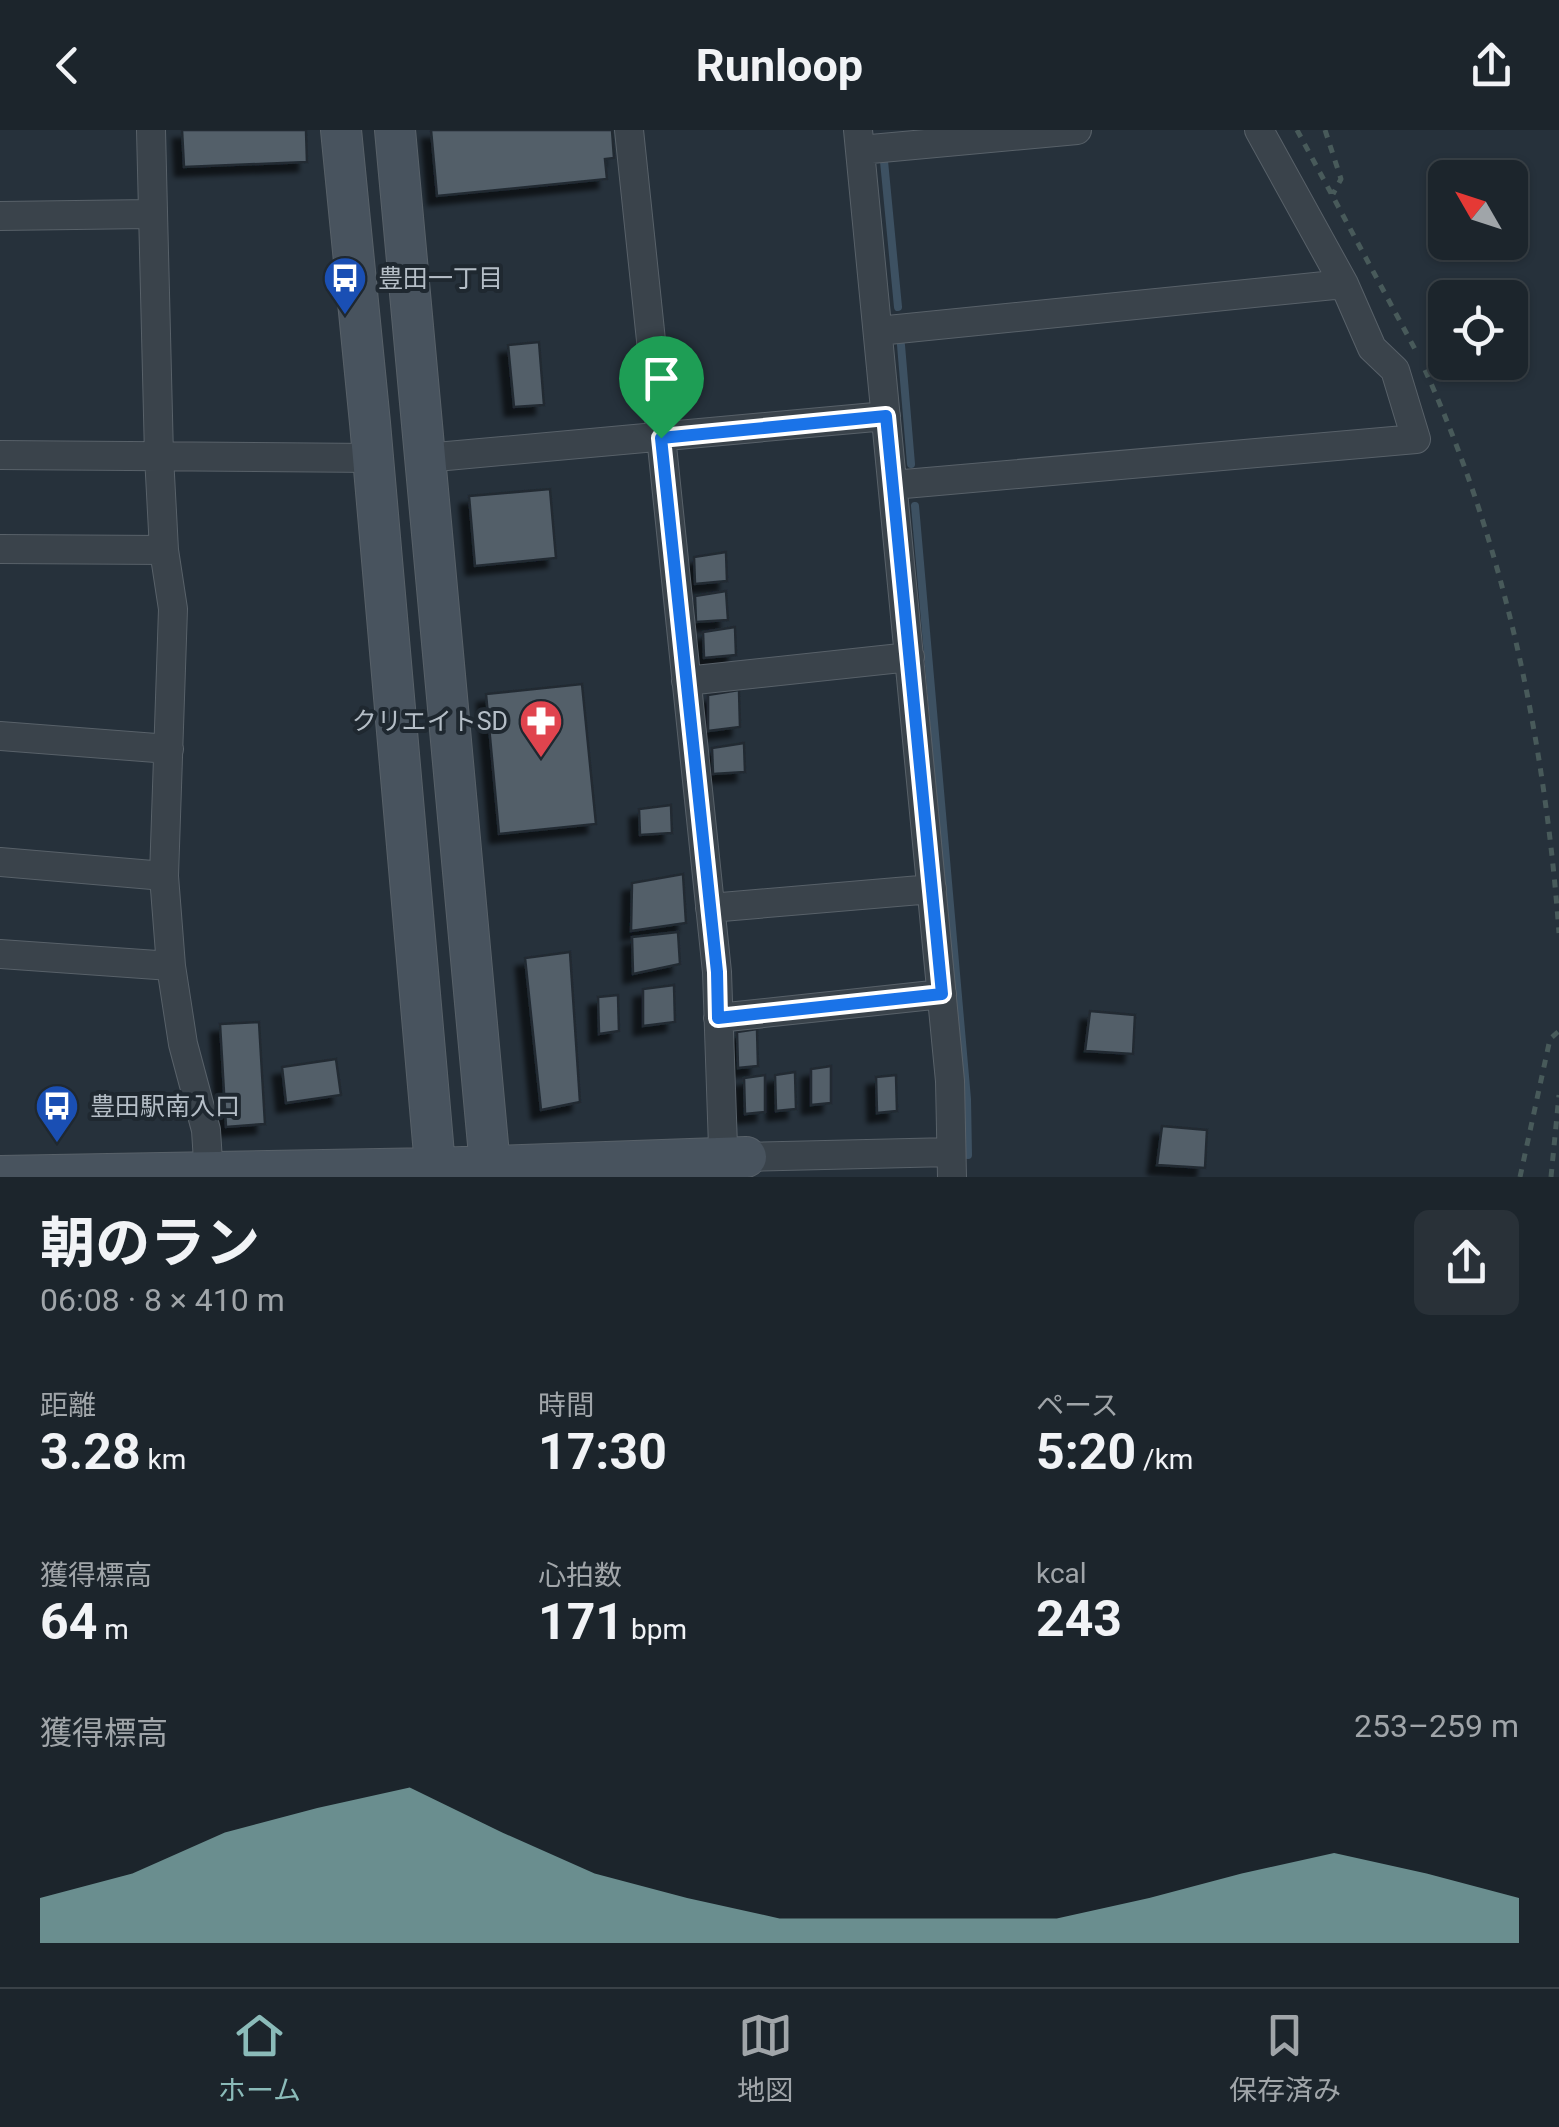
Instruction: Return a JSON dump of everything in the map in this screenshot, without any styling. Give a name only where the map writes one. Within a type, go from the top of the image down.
[{"type":"street","points":[[150,130],[159,456],[164,550],[173,609],[164,876],[171,966],[183,1044],[206,1130],[209,1175]]},
{"type":"street","points":[[341,130],[435,1173]]},
{"type":"street","points":[[394,130],[490,1171]]},
{"type":"street","points":[[629,130],[710,908],[731,1164]]},
{"type":"street","points":[[0,1176],[951,1164],[950,1081],[859,140],[1077,130]]},
{"type":"street","points":[[893,485],[1416,439],[1394,370],[1372,348],[1344,284],[1259,130]]},
{"type":"street","points":[[0,216],[150,214]]},
{"type":"street","points":[[878,331],[1344,284]]},
{"type":"street","points":[[425,458],[886,416]]},
{"type":"street","points":[[0,455],[373,458]]},
{"type":"street","points":[[0,549],[164,550]]},
{"type":"street","points":[[686,681],[910,657]]},
{"type":"street","points":[[0,736],[169,749]]},
{"type":"street","points":[[0,862],[164,876]]},
{"type":"street","points":[[710,908],[932,889]]},
{"type":"street","points":[[0,954],[171,966]]},
{"type":"street","points":[[718,1018],[942,994]]},
{"type":"path","points":[[1297,130],[1420,360],[1442,406],[1476,500],[1528,701],[1548,822],[1559,933]]},
{"type":"path","points":[[1325,130],[1341,179],[1333,194]]},
{"type":"path","points":[[1520,1177],[1550,1039],[1559,1031]]},
{"type":"path","points":[[1550,1177],[1559,1095]]},
{"type":"building","points":[[182,130],[306,130],[307,162],[184,167]]},
{"type":"building","points":[[431,130],[612,130],[614,158],[605,159],[607,179],[437,196]]},
{"type":"building","points":[[539,342],[544,405],[514,407],[508,345]]},
{"type":"building","points":[[550,489],[556,558],[475,566],[469,496]]},
{"type":"building","points":[[726,552],[727,581],[695,584],[694,557]]},
{"type":"building","points":[[726,591],[728,620],[696,622],[695,596]]},
{"type":"building","points":[[735,627],[736,655],[704,658],[703,632]]},
{"type":"building","name":"クリエイトSD","points":[[582,684],[596,824],[499,834],[486,694]]},
{"type":"building","points":[[739,690],[740,727],[708,731],[708,695]]},
{"type":"building","points":[[744,743],[745,772],[713,774],[712,748]]},
{"type":"building","points":[[671,805],[672,833],[640,835],[639,809]]},
{"type":"building","points":[[683,874],[686,923],[631,931],[632,883]]},
{"type":"building","points":[[678,932],[680,964],[633,974],[632,937]]},
{"type":"building","points":[[570,952],[580,1102],[541,1110],[525,958]]},
{"type":"building","points":[[674,985],[675,1022],[643,1026],[643,989]]},
{"type":"building","points":[[618,995],[619,1031],[599,1034],[598,997]]},
{"type":"building","points":[[1090,1011],[1135,1015],[1133,1054],[1085,1051]]},
{"type":"building","points":[[259,1022],[265,1124],[226,1127],[220,1024]]},
{"type":"building","points":[[757,1029],[758,1066],[738,1068],[737,1032]]},
{"type":"building","points":[[336,1059],[341,1095],[286,1103],[282,1067]]},
{"type":"building","points":[[831,1066],[831,1103],[811,1105],[811,1069]]},
{"type":"building","points":[[795,1072],[796,1109],[776,1111],[775,1075]]},
{"type":"building","points":[[765,1075],[765,1112],[745,1114],[744,1078]]},
{"type":"building","points":[[896,1075],[897,1111],[877,1113],[876,1077]]},
{"type":"building","points":[[1162,1126],[1207,1130],[1205,1168],[1157,1165]]},
{"type":"waterway","points":[[884,161],[898,307]]},
{"type":"waterway","points":[[901,345],[911,464]]},
{"type":"waterway","points":[[915,506],[967,1099],[968,1155]]},
{"type":"place","name":"豊田一丁目","points":[[345,316]]},
{"type":"place","name":"クリエイトSD","points":[[541,759]]},
{"type":"place","name":"豊田駅南入口","points":[[57,1144]]},
{"type":"route","points":[[886,416],[942,994],[718,1018],[717,972],[661,438],[886,416]]}]
